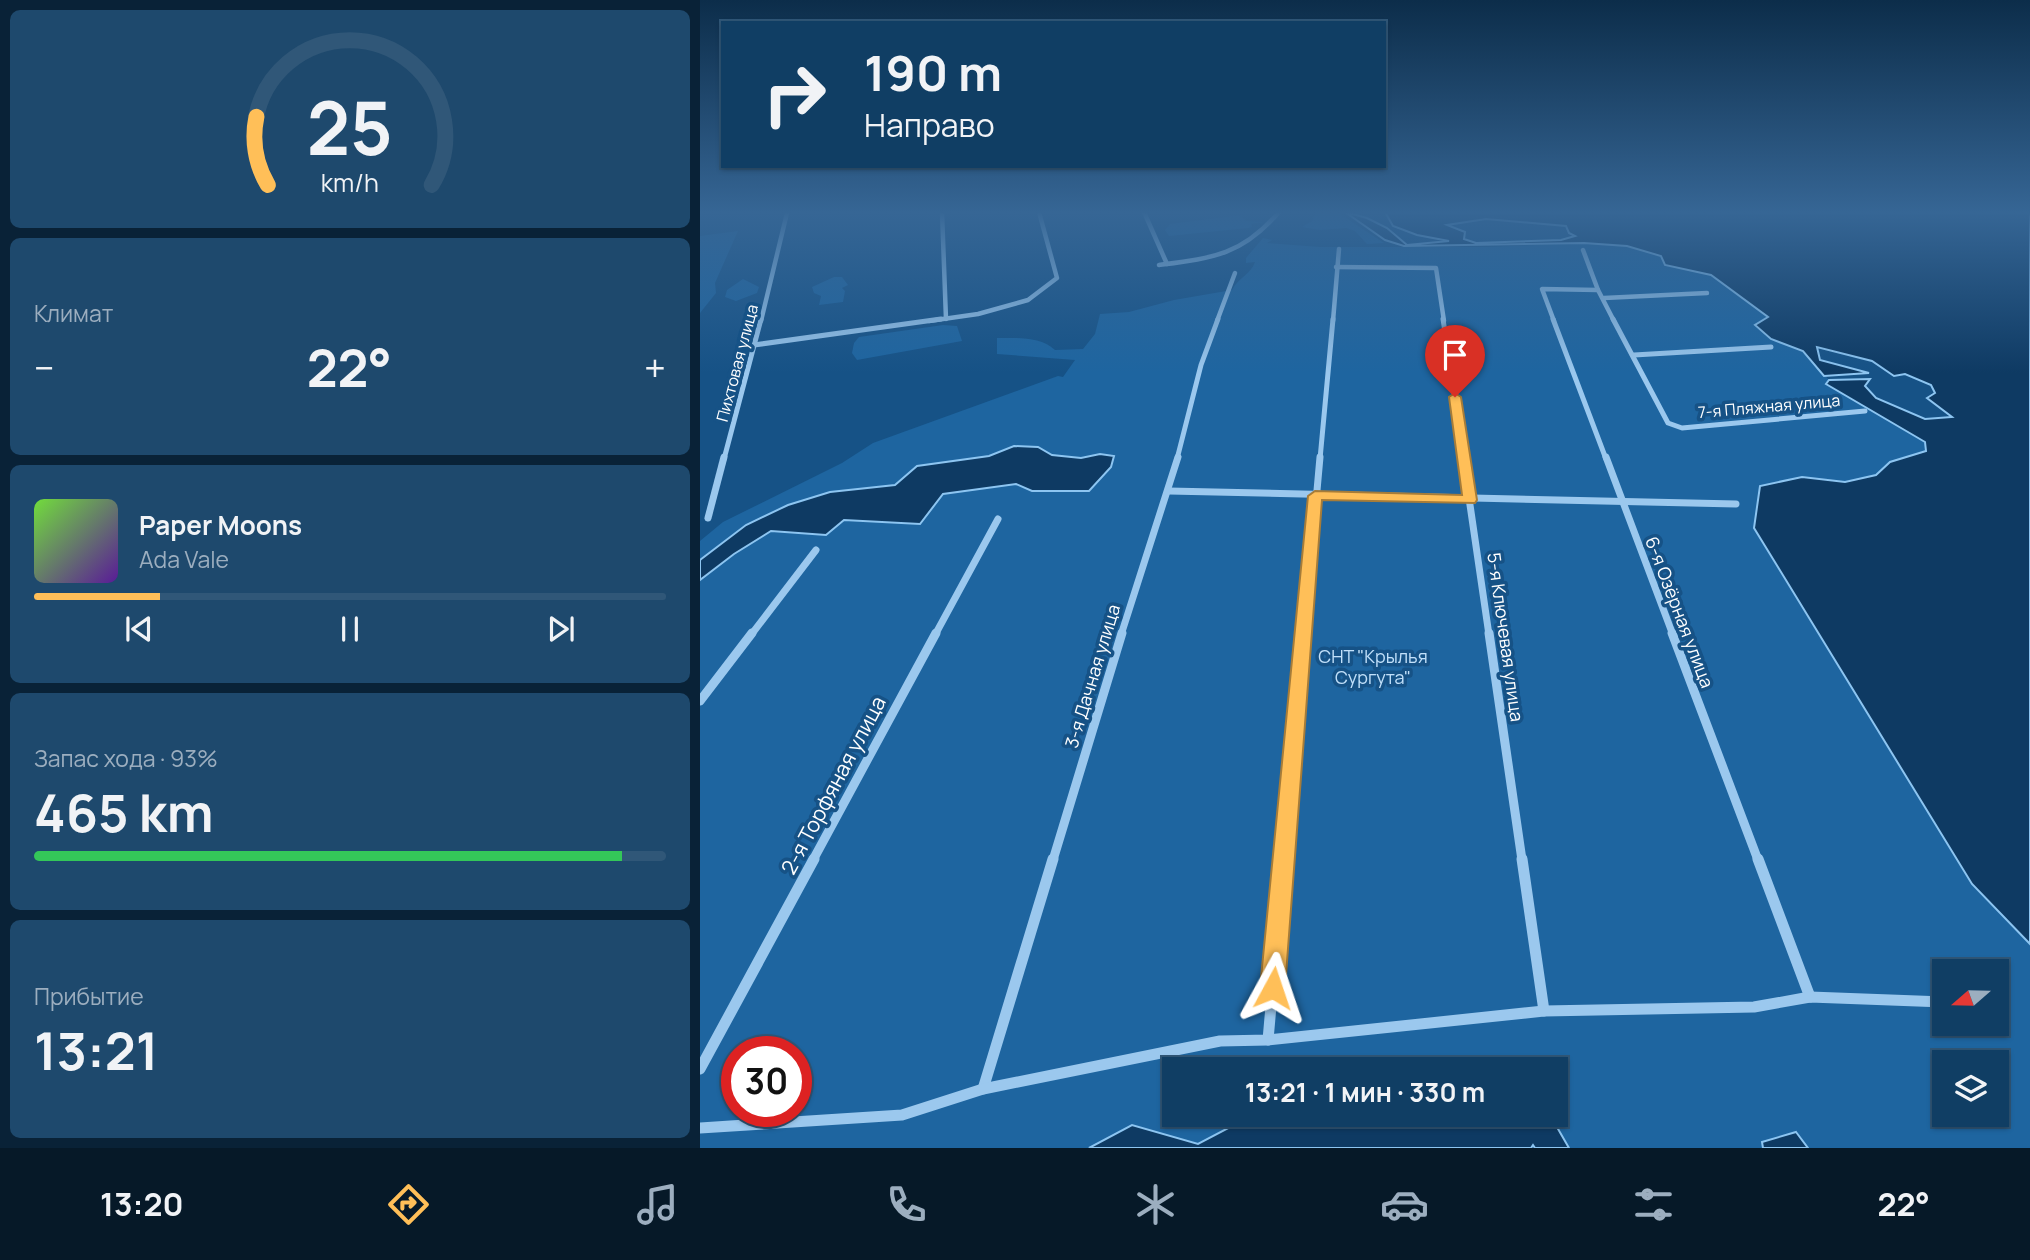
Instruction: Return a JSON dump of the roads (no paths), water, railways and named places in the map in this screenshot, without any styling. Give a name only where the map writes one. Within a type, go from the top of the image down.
[{"type":"street","name":"Пихтовая улица","points":[[708,518],[774,266]]},
{"type":"street","points":[[944,266],[946,319]]},
{"type":"street","points":[[754,345],[946,319],[1018,305],[1057,278],[1054,266]]},
{"type":"street","name":"7-я Пляжная улица","points":[[1589,266],[1598,290],[1668,423],[1682,428],[1865,411]]},
{"type":"street","points":[[1268,1040],[1336,267]]},
{"type":"street","name":"5-я Ключевая улица","points":[[1336,267],[1436,268],[1544,1011]]},
{"type":"street","name":"3-я Дачная улица","points":[[983,1089],[1159,511],[1170,491],[1201,365],[1235,273]]},
{"type":"street","name":"6-я Озёрная улица","points":[[1598,290],[1542,289],[1810,997]]},
{"type":"street","points":[[1604,298],[1707,293]]},
{"type":"street","points":[[1634,355],[1771,347]]},
{"type":"street","points":[[1170,491],[1470,500],[1736,504]]},
{"type":"street","name":"2-я Торфяная улица","points":[[700,1069],[998,519]]},
{"type":"street","points":[[700,701],[816,550]]},
{"type":"street","points":[[700,1128],[902,1115],[983,1089],[1220,1041],[1268,1040],[1544,1011],[1754,1007],[1810,997],[1932,1002]]},
{"type":"park label","name":"CНТ \"Крылья Сургута\"","points":[[1373,666]]}]
